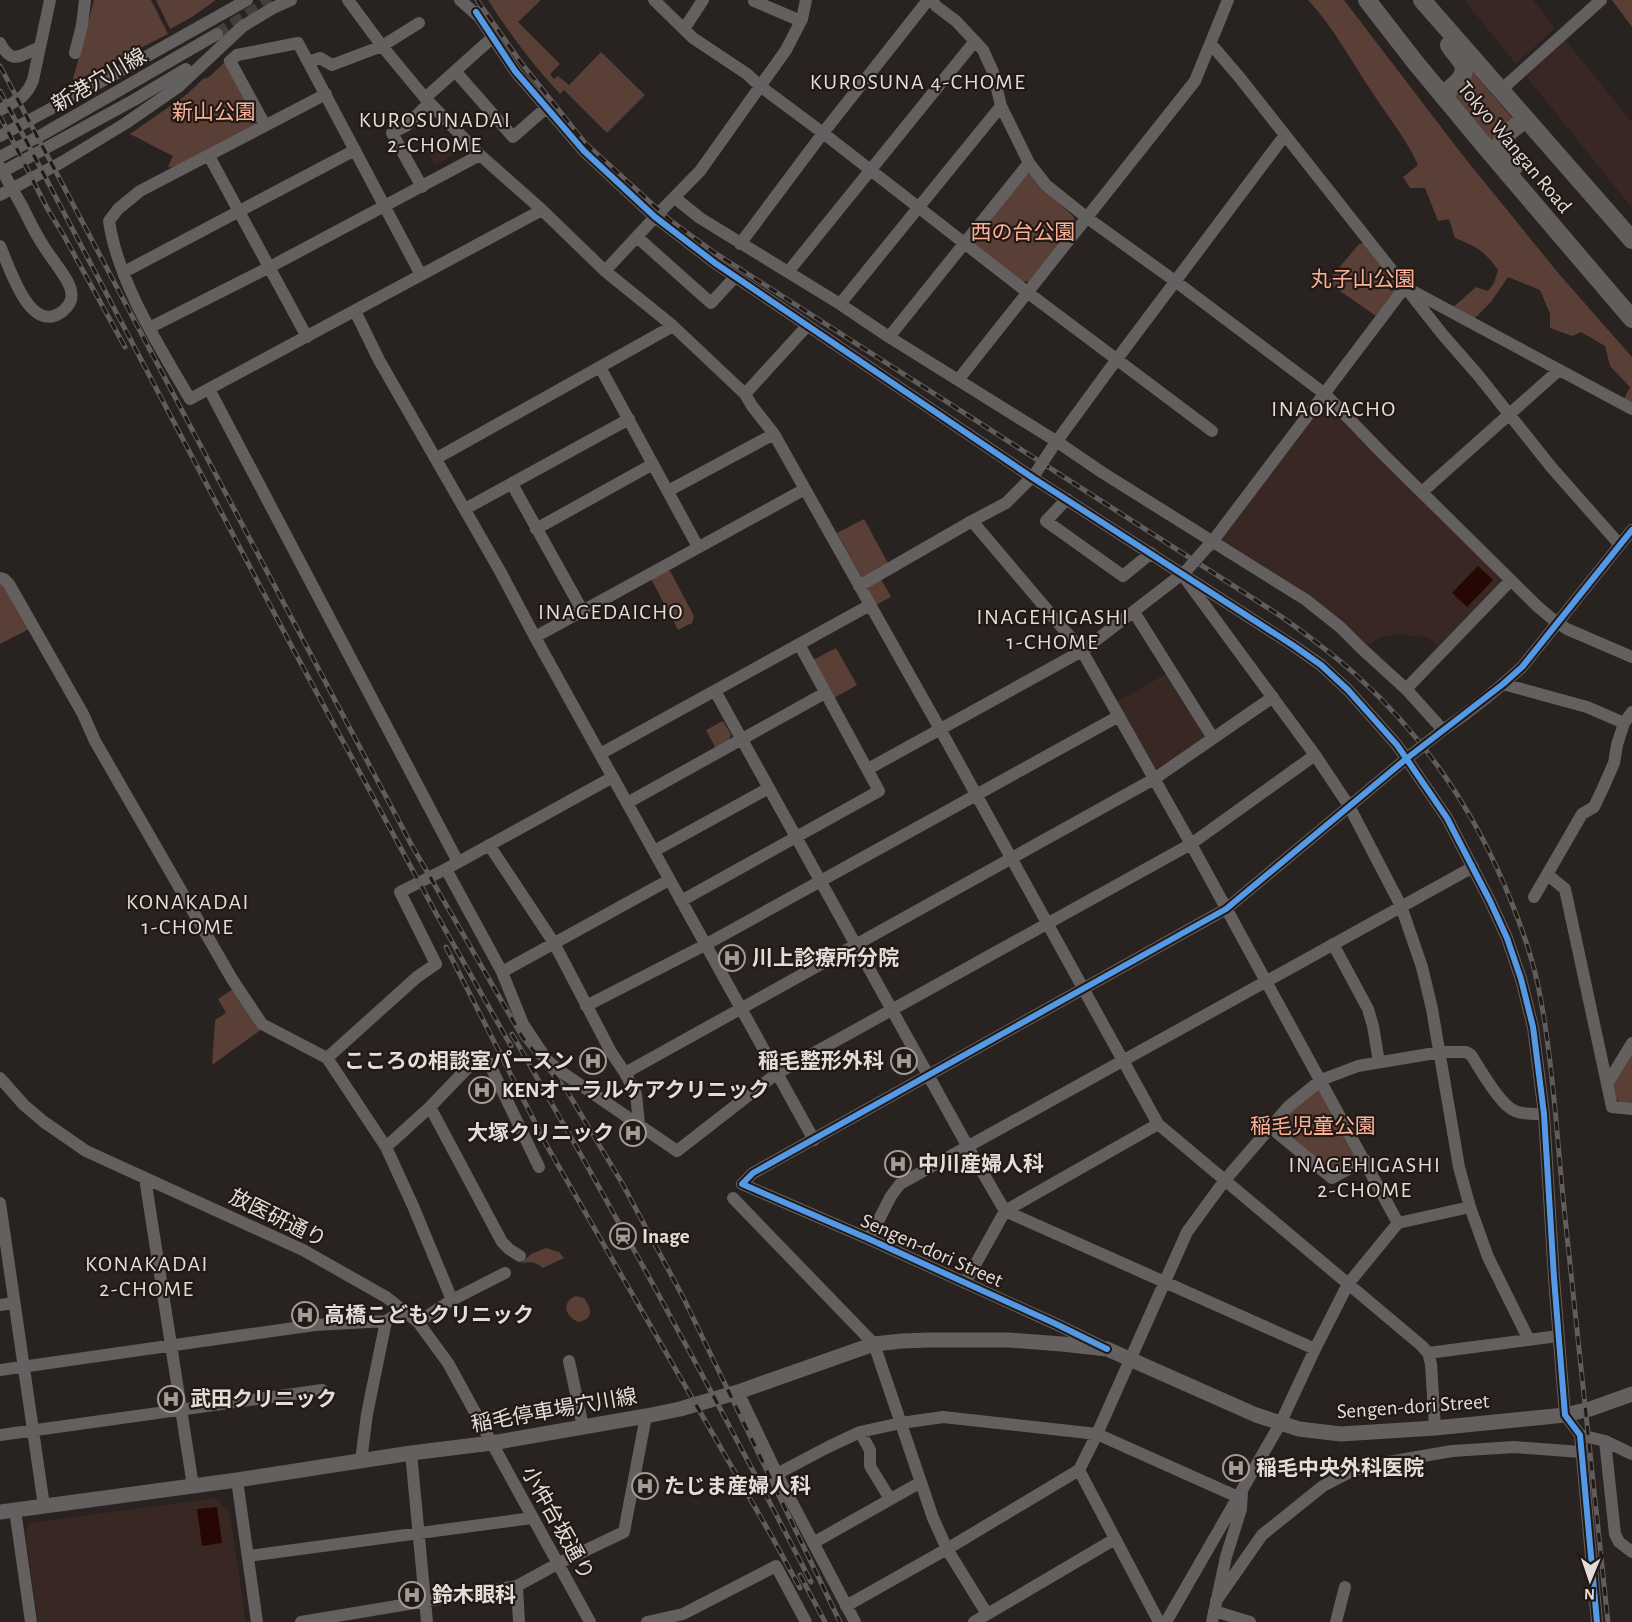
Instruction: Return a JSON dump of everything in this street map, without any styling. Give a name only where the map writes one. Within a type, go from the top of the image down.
[{"type":"highway","name":"Tokyo Wangan Road","points":[[1367,0],[1536,208],[1632,319]]},
{"type":"highway","name":"Tokyo Wangan Road","points":[[1422,0],[1632,240]]},
{"type":"highway","points":[[1422,0],[1462,64],[1464,71],[1463,76],[1442,94]]},
{"type":"highway","points":[[1526,119],[1503,139],[1501,146],[1536,208]]},
{"type":"main road","name":"稲毛停車場穴川線","points":[[8,1511],[492,1443],[646,1416],[680,1409],[738,1392],[874,1344],[929,1340],[1008,1340],[1107,1349]]},
{"type":"main road","name":"Sengen-dori Street","points":[[1107,1349],[1280,1424],[1299,1429],[1341,1434],[1435,1428],[1565,1415],[1632,1394]]},
{"type":"street","points":[[0,110],[29,91],[50,0]]},
{"type":"street","points":[[75,53],[85,0]]},
{"type":"street","points":[[0,136],[247,0]]},
{"type":"street","points":[[0,195],[126,123],[184,82],[243,27],[273,8],[291,0]]},
{"type":"street","points":[[348,0],[382,46],[427,100],[480,155],[542,210],[605,271],[673,326],[745,394],[774,434],[1158,1124],[1422,1346],[1428,1353],[1431,1364],[1435,1428]]},
{"type":"street","points":[[460,0],[476,14],[515,71],[584,151],[655,217],[715,264],[807,326],[1321,665],[1348,690],[1397,745],[1447,818],[1473,867],[1507,938],[1521,979],[1533,1027],[1544,1114],[1565,1415],[1580,1435],[1597,1622]]},
{"type":"street","points":[[654,0],[693,39],[747,74],[759,86],[1027,292],[1212,430]]},
{"type":"street","points":[[684,29],[703,0]]},
{"type":"street","points":[[605,271],[700,171],[786,50],[801,21],[806,0]]},
{"type":"street","points":[[740,244],[823,133],[930,0],[956,21],[982,50],[993,72],[1001,106],[1029,163],[1046,185],[1325,394],[1556,622],[1632,657]]},
{"type":"street","points":[[958,380],[1195,81],[1228,0]]},
{"type":"street","points":[[1501,90],[1601,0]]},
{"type":"street","points":[[754,1],[801,21]]},
{"type":"street","points":[[308,62],[320,58],[332,65],[382,46],[419,23]]},
{"type":"street","name":"新港穴川線","points":[[0,157],[217,34]]},
{"type":"street","points":[[422,187],[392,133],[406,126],[455,71],[492,38]]},
{"type":"street","points":[[788,272],[975,41]]},
{"type":"street","points":[[266,125],[230,61],[237,55],[298,43],[421,275]]},
{"type":"street","points":[[0,44],[9,57],[15,57],[40,47]]},
{"type":"street","points":[[1211,44],[1443,335],[1552,468],[1620,544]]},
{"type":"street","name":"新港穴川線","points":[[0,173],[186,69]]},
{"type":"street","points":[[455,71],[513,137],[546,108]]},
{"type":"street","points":[[326,94],[140,191],[118,209],[109,221],[112,239],[124,272],[149,328],[190,399],[542,210]]},
{"type":"street","points":[[840,304],[1001,106]]},
{"type":"street","points":[[859,586],[1006,503],[1034,476],[1055,443],[1117,358],[1285,135]]},
{"type":"street","points":[[124,272],[355,150]]},
{"type":"street","points":[[149,328],[268,268],[480,155]]},
{"type":"street","points":[[209,156],[307,337]]},
{"type":"street","points":[[889,337],[1029,163]]},
{"type":"street","points":[[0,167],[42,244],[71,289],[72,299],[65,310],[54,316],[39,316],[29,307],[0,246]]},
{"type":"street","points":[[675,198],[700,218],[740,244],[840,304],[1211,544],[1306,600],[1340,627],[1406,689],[1443,730]]},
{"type":"street","points":[[637,237],[711,303],[735,277]]},
{"type":"street","points":[[1405,287],[1632,409]]},
{"type":"street","points":[[868,769],[1082,651],[1184,573],[1211,544],[1405,287]]},
{"type":"street","points":[[355,311],[379,360],[437,458],[814,1140],[1227,909],[1406,759],[1522,667],[1632,530]]},
{"type":"street","points":[[437,458],[673,326]]},
{"type":"street","points":[[745,394],[807,326]]},
{"type":"street","points":[[600,367],[698,547]]},
{"type":"street","points":[[1422,492],[1559,370]]},
{"type":"street","points":[[209,389],[458,862]]},
{"type":"street","points":[[465,509],[629,419]]},
{"type":"street","points":[[668,491],[774,434]]},
{"type":"street","points":[[536,529],[653,464]]},
{"type":"street","points":[[512,484],[582,610]]},
{"type":"street","points":[[535,637],[805,489]]},
{"type":"street","points":[[1067,498],[1046,520],[1123,576],[1151,553]]},
{"type":"street","points":[[972,521],[1082,651],[1227,909],[1398,1223]]},
{"type":"street","points":[[1184,573],[1349,806],[1401,906],[1422,967],[1440,1052],[1460,1167],[1470,1207],[1488,1257],[1529,1340]]},
{"type":"street","points":[[0,578],[9,584],[83,714],[95,741],[232,979],[262,1024],[327,1058],[386,1147],[452,1300]]},
{"type":"street","points":[[1406,689],[1512,580]]},
{"type":"street","points":[[600,754],[870,605]]},
{"type":"street","points":[[1134,612],[1213,738]]},
{"type":"street","points":[[681,901],[879,791],[799,644]]},
{"type":"street","points":[[1503,684],[1587,707],[1624,723]]},
{"type":"street","points":[[715,691],[1005,1211],[1315,1349]]},
{"type":"street","points":[[627,803],[825,693]]},
{"type":"street","points":[[626,1073],[1154,779],[1273,697]]},
{"type":"street","points":[[1534,897],[1582,814],[1594,807],[1614,763],[1624,723],[1632,712]]},
{"type":"street","points":[[586,1006],[705,945],[1119,716]]},
{"type":"street","points":[[446,869],[502,972],[523,1024],[547,1060],[677,1150],[776,1074],[1191,844],[1315,755]]},
{"type":"street","points":[[327,1058],[417,977],[436,964],[400,892],[612,777]]},
{"type":"street","points":[[654,851],[769,788]]},
{"type":"street","points":[[489,845],[554,943],[611,1052],[626,1073],[636,1094],[639,1124]]},
{"type":"street","points":[[869,1239],[891,1196],[900,1184],[1473,867]]},
{"type":"street","points":[[1548,875],[1564,889],[1612,1107],[1632,1108]]},
{"type":"street","points":[[502,972],[669,880]]},
{"type":"street","points":[[1333,944],[1368,1009],[1379,1062]]},
{"type":"street","points":[[1607,1084],[1632,1043]]},
{"type":"street","points":[[846,1606],[1079,1470],[1187,1232],[1224,1180],[1270,1127],[1288,1107],[1321,1080],[1358,1066],[1440,1052],[1466,1052],[1472,1055],[1501,1101],[1509,1108],[1517,1112],[1544,1114]]},
{"type":"street","points":[[386,1147],[430,1107],[481,1054],[489,1063],[539,1167]]},
{"type":"street","name":"放医研通り","points":[[0,1078],[24,1105],[44,1122],[86,1151],[303,1250],[386,1297],[418,1322],[447,1363],[492,1443]]},
{"type":"street","points":[[430,1107],[502,1242],[520,1256]]},
{"type":"street","points":[[965,1283],[1005,1211],[1158,1124]]},
{"type":"street","points":[[1270,1127],[1332,1178],[1365,1160]]},
{"type":"street","name":"Sengen-dori Street","points":[[814,1140],[753,1173],[742,1184],[869,1239],[1107,1349]]},
{"type":"street","points":[[145,1178],[193,1486]]},
{"type":"street","points":[[733,1198],[874,1344],[933,1518],[947,1549],[987,1614]]},
{"type":"street","points":[[0,1203],[2,1238],[44,1506]]},
{"type":"street","points":[[1166,1622],[1280,1424],[1348,1284],[1398,1223],[1470,1207]]},
{"type":"street","points":[[418,1322],[452,1300],[506,1273]]},
{"type":"street","points":[[0,1305],[14,1303]]},
{"type":"street","points":[[0,1370],[315,1326],[386,1321],[404,1311]]},
{"type":"street","points":[[361,1461],[367,1414],[386,1321]]},
{"type":"street","points":[[1428,1353],[1558,1336]]},
{"type":"street","points":[[569,1361],[583,1427]]},
{"type":"street","points":[[0,1436],[322,1390]]},
{"type":"street","points":[[738,1392],[777,1474],[855,1622]]},
{"type":"street","points":[[301,1622],[517,1586],[624,1532],[646,1416]]},
{"type":"street","points":[[777,1474],[860,1432],[943,1417],[1097,1434],[1240,1494]]},
{"type":"street","points":[[860,1432],[870,1450],[870,1466],[890,1500]]},
{"type":"street","points":[[1580,1435],[1605,1441],[1632,1454]]},
{"type":"street","points":[[1605,1441],[1615,1534],[1619,1542],[1632,1552]]},
{"type":"street","name":"小仲台坂通り","points":[[492,1443],[590,1622]]},
{"type":"street","points":[[1214,1611],[1262,1535],[1323,1486],[1352,1472],[1388,1462],[1452,1451],[1514,1446],[1581,1452]]},
{"type":"street","points":[[411,1453],[427,1622]]},
{"type":"street","points":[[1079,1470],[1159,1622]]},
{"type":"street","points":[[237,1480],[257,1622]]},
{"type":"street","points":[[813,1543],[921,1482]]},
{"type":"street","points":[[1214,1611],[1226,1557],[1241,1509],[1240,1494]]},
{"type":"street","points":[[8,1511],[31,1622]]},
{"type":"street","points":[[248,1556],[532,1518]]},
{"type":"street","points":[[974,1622],[1115,1539]]},
{"type":"street","points":[[647,1622],[683,1614],[776,1566],[806,1622]]},
{"type":"street","points":[[517,1586],[519,1622]]},
{"type":"street","points":[[1336,1622],[1345,1587]]},
{"type":"street","points":[[1214,1611],[1250,1622]]},
{"type":"shaded area","points":[[1464,0],[1533,0],[1555,28],[1516,64]]},
{"type":"shaded area","points":[[1565,40],[1632,122],[1632,208],[1526,76]]},
{"type":"shaded area","points":[[448,140],[456,154],[435,165],[428,151]]},
{"type":"shaded area","points":[[1321,406],[1327,407],[1501,577],[1501,583],[1438,646],[1429,638],[1399,634],[1379,638],[1365,647],[1222,544],[1221,537]]},
{"type":"shaded area","points":[[1478,566],[1493,580],[1467,607],[1452,593]]},
{"type":"shaded area","points":[[1168,673],[1206,730],[1205,738],[1160,770],[1153,769],[1116,702]]},
{"type":"shaded area","points":[[216,1498],[230,1513],[246,1622],[38,1622],[25,1532],[29,1523]]},
{"type":"shaded area","points":[[217,1507],[222,1543],[202,1546],[197,1509]]},
{"type":"green space","points":[[94,0],[151,0],[168,34],[72,83]]},
{"type":"green space","points":[[156,0],[216,0],[170,29]]},
{"type":"green space","points":[[488,0],[541,0],[518,22],[560,64],[550,74],[554,79],[558,76],[569,85],[601,52],[645,95],[607,133],[564,90],[560,94],[550,83],[504,25]]},
{"type":"green space","points":[[1308,0],[1344,0],[1464,157],[1559,274],[1632,357],[1632,406],[1624,399],[1630,387],[1610,366],[1605,346],[1581,332],[1572,336],[1550,328],[1550,314],[1540,290],[1508,277],[1491,302],[1474,319],[1452,308],[1476,287],[1488,291],[1494,283],[1498,270],[1479,250],[1455,238],[1449,219],[1438,221],[1425,188],[1410,188],[1403,177],[1418,165],[1414,156],[1335,34]]},
{"type":"green space","points":[[1612,0],[1632,0],[1632,27]]},
{"type":"green space","name":"新山公園","points":[[225,62],[257,120],[255,126],[175,168],[168,167],[173,156],[130,134],[186,95]]},
{"type":"green space","points":[[1471,70],[1514,120],[1494,147],[1452,97]]},
{"type":"green space","name":"西の台公園","points":[[1024,173],[1031,174],[1074,217],[1075,223],[1029,281],[1022,282],[974,246],[972,239]]},
{"type":"green space","name":"丸子山公園","points":[[1364,243],[1397,283],[1398,289],[1376,316],[1327,282],[1359,244]]},
{"type":"green space","points":[[864,519],[888,563],[863,578],[837,533]]},
{"type":"green space","points":[[664,570],[670,571],[694,616],[692,623],[678,630],[650,577]]},
{"type":"green space","points":[[881,579],[891,597],[876,605],[867,590],[868,586]]},
{"type":"green space","points":[[0,583],[5,583],[31,628],[0,644]]},
{"type":"green space","points":[[836,648],[857,685],[834,698],[813,660]]},
{"type":"green space","points":[[723,721],[731,734],[728,743],[716,749],[706,730]]},
{"type":"green space","points":[[236,987],[262,1029],[212,1065],[215,1020],[226,1013],[218,999]]},
{"type":"green space","points":[[1632,1049],[1632,1105],[1624,1105],[1614,1097],[1612,1082]]},
{"type":"green space","name":"稲毛児童公園","points":[[1321,1088],[1357,1158],[1332,1172],[1278,1129],[1278,1124],[1314,1090]]},
{"type":"green space","points":[[546,1248],[559,1252],[564,1258],[543,1268],[533,1263],[521,1264],[531,1254]]},
{"type":"green space","points":[[576,1296],[584,1298],[590,1312],[588,1318],[579,1322],[568,1314],[566,1306]]},
{"type":"tunnel","points":[[217,34],[271,0]]},
{"type":"railway","points":[[477,0],[519,60],[585,143],[671,221],[712,251],[1282,617],[1338,660],[1381,699],[1405,725],[1448,781],[1467,811],[1499,873],[1524,935],[1538,985],[1552,1075],[1608,1622]]},
{"type":"railway","points":[[0,66],[411,844],[523,1038],[567,1091],[622,1183],[683,1297],[840,1622]]},
{"type":"railway","points":[[0,91],[292,647],[438,917],[511,1046]]},
{"type":"railway","points":[[0,116],[47,208],[125,347]]},
{"type":"railway","points":[[446,947],[547,1146],[800,1588]]},
{"type":"railway","points":[[512,1034],[665,1306],[811,1582]]},
{"type":"railway","points":[[800,1575],[825,1622]]},
{"type":"cycle path","points":[[476,12],[515,71],[584,151],[655,217],[715,263],[1033,478],[1321,665],[1348,690],[1397,745],[1447,818],[1490,901],[1507,938],[1521,979],[1533,1027],[1544,1114],[1565,1415],[1580,1435],[1597,1622]]},
{"type":"cycle path","points":[[1107,1349],[869,1239],[742,1184],[753,1173],[1226,909],[1406,759],[1522,667],[1632,530]]},
{"type":"place","name":"川上診療所分院","points":[[732,958]]},
{"type":"place","name":"こころの相談室パースン","points":[[593,1061]]},
{"type":"place","name":"稲毛整形外科","points":[[904,1061]]},
{"type":"place","name":"KENオーラルケアクリニック","points":[[482,1090]]},
{"type":"place","name":"大塚クリニック","points":[[633,1133]]},
{"type":"place","name":"中川産婦人科","points":[[898,1164]]},
{"type":"place","name":"Inage","points":[[623,1236]]},
{"type":"place","name":"高橋こどもクリニック","points":[[305,1315]]},
{"type":"place","name":"武田クリニック","points":[[171,1399]]},
{"type":"place","name":"稲毛中央外科医院","points":[[1236,1468]]},
{"type":"place","name":"たじま産婦人科","points":[[645,1486]]},
{"type":"place","name":"鈴木眼科","points":[[412,1595]]},
{"type":"district","name":"KUROSUNA 4-CHOME","points":[[918,81]]},
{"type":"district","name":"KUROSUNADAI 2-CHOME","points":[[435,132]]},
{"type":"district","name":"INAOKACHO","points":[[1334,408]]},
{"type":"district","name":"INAGEDAICHO","points":[[611,611]]},
{"type":"district","name":"INAGEHIGASHI 1-CHOME","points":[[1053,628]]},
{"type":"district","name":"KONAKADAI 1-CHOME","points":[[188,914]]},
{"type":"district","name":"INAGEHIGASHI 2-CHOME","points":[[1365,1176]]},
{"type":"district","name":"KONAKADAI 2-CHOME","points":[[147,1276]]}]
